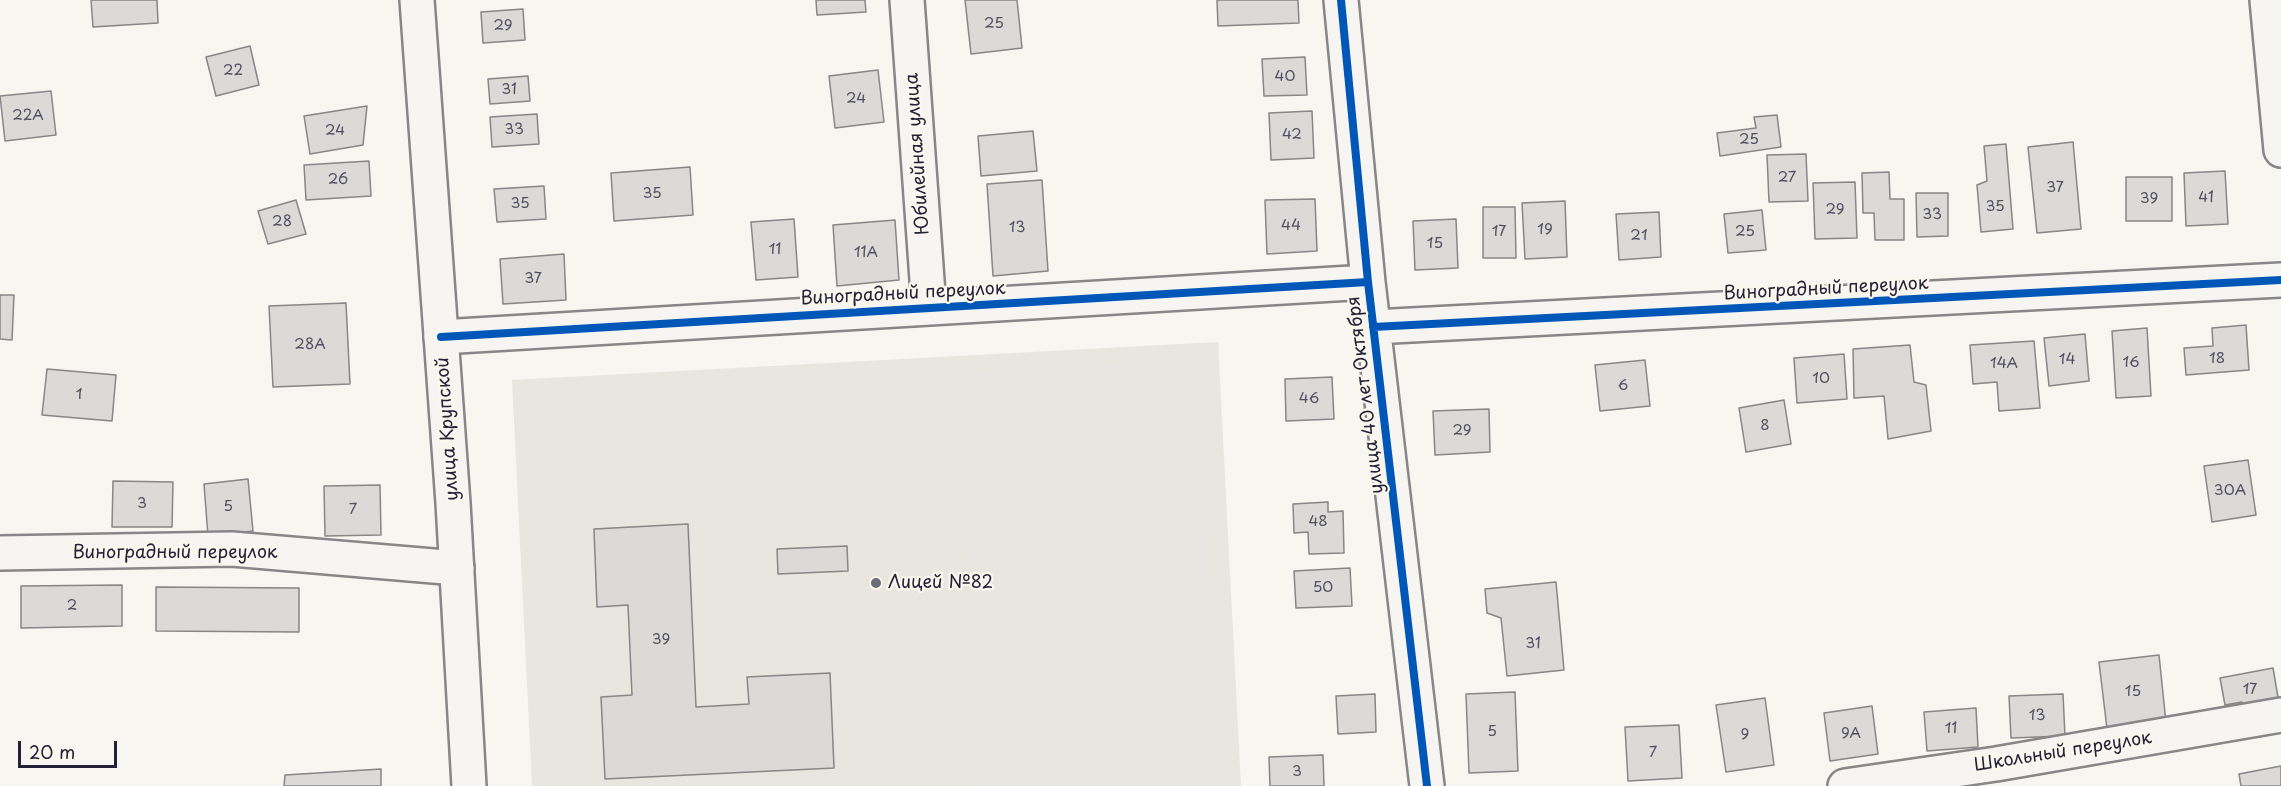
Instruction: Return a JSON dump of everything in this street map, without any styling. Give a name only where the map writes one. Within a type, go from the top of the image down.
[{"type":"street","name":"улица Крупской","points":[[417,0],[457,568],[469,786]]},
{"type":"street","name":"Юбилейная улица","points":[[908,0],[929,308]]},
{"type":"street","name":"улица 40 лет Октября","points":[[1341,0],[1368,282],[1426,786]]},
{"type":"street","points":[[2267,0],[2281,150]]},
{"type":"street","name":"Виноградный переулок","points":[[1373,327],[2281,280]]},
{"type":"street","name":"Виноградный переулок","points":[[441,337],[1368,282]]},
{"type":"street","name":"Виноградный переулок","points":[[0,553],[232,549],[457,568]]},
{"type":"street","name":"Школьный переулок","points":[[1845,786],[1997,775],[2281,715]]},
{"type":"shaded area","name":"Лицей №82","points":[[1218,342],[1241,786],[532,786],[512,380]]},
{"type":"shaded area","points":[[1196,359],[1222,786],[982,786],[957,374]]},
{"type":"building","points":[[91,0],[157,0],[158,23],[93,27]]},
{"type":"building","points":[[816,0],[865,0],[866,12],[817,15]]},
{"type":"building","points":[[965,0],[1017,0],[1022,48],[971,54]]},
{"type":"building","points":[[1217,0],[1298,0],[1299,23],[1218,26]]},
{"type":"building","points":[[523,9],[525,40],[483,43],[481,12]]},
{"type":"building","points":[[250,46],[259,85],[216,96],[206,57]]},
{"type":"building","points":[[1305,57],[1307,95],[1264,96],[1262,59]]},
{"type":"building","points":[[878,70],[884,122],[835,128],[829,76]]},
{"type":"building","points":[[528,76],[530,101],[490,104],[488,79]]},
{"type":"building","points":[[51,91],[56,135],[5,141],[0,96]]},
{"type":"building","points":[[367,106],[363,145],[310,154],[304,116]]},
{"type":"building","points":[[1312,111],[1314,158],[1271,160],[1269,113]]},
{"type":"building","points":[[537,114],[539,144],[492,147],[490,117]]},
{"type":"building","points":[[1777,115],[1781,147],[1720,156],[1717,133],[1756,128],[1754,117]]},
{"type":"building","points":[[1033,131],[1037,171],[981,176],[978,136]]},
{"type":"building","points":[[2073,142],[2081,229],[2037,233],[2028,147]]},
{"type":"building","points":[[2006,144],[2013,229],[1981,232],[1977,185],[1987,181],[1984,146]]},
{"type":"building","points":[[1806,154],[1808,201],[1769,202],[1767,155]]},
{"type":"building","points":[[369,161],[371,196],[306,200],[304,165]]},
{"type":"building","points":[[690,167],[693,215],[614,221],[611,173]]},
{"type":"building","points":[[2225,171],[2228,224],[2186,226],[2184,173]]},
{"type":"building","points":[[1889,172],[1890,199],[1904,199],[1904,240],[1875,240],[1874,213],[1863,213],[1862,173]]},
{"type":"building","points":[[2126,177],[2172,177],[2172,221],[2126,221]]},
{"type":"building","points":[[1042,180],[1048,271],[993,276],[987,184]]},
{"type":"building","points":[[1855,182],[1857,238],[1815,239],[1813,183]]},
{"type":"building","points":[[544,186],[546,219],[497,222],[494,189]]},
{"type":"building","points":[[1916,193],[1948,193],[1948,236],[1917,237]]},
{"type":"building","points":[[1315,199],[1317,251],[1267,254],[1265,200]]},
{"type":"building","points":[[296,200],[306,234],[268,244],[258,211]]},
{"type":"building","points":[[1565,201],[1567,257],[1525,259],[1522,203]]},
{"type":"building","points":[[1483,207],[1515,207],[1516,258],[1483,258]]},
{"type":"building","points":[[1762,210],[1766,250],[1728,253],[1724,214]]},
{"type":"building","points":[[1659,212],[1661,257],[1619,260],[1616,214]]},
{"type":"building","points":[[794,219],[798,277],[756,280],[751,222]]},
{"type":"building","points":[[1456,219],[1458,268],[1415,270],[1413,221]]},
{"type":"building","points":[[895,220],[899,280],[837,286],[833,225]]},
{"type":"building","points":[[564,254],[566,300],[503,304],[500,259]]},
{"type":"building","points":[[0,295],[14,295],[12,340],[0,339]]},
{"type":"building","points":[[346,303],[350,384],[273,387],[269,306]]},
{"type":"building","points":[[2246,325],[2249,370],[2186,375],[2184,348],[2213,346],[2212,328]]},
{"type":"building","points":[[2147,328],[2151,396],[2116,398],[2112,331]]},
{"type":"building","points":[[2085,334],[2089,381],[2049,386],[2044,338]]},
{"type":"building","points":[[2034,341],[2040,408],[1999,411],[1997,382],[1973,384],[1970,345]]},
{"type":"building","points":[[1910,345],[1914,382],[1926,385],[1931,431],[1888,439],[1884,396],[1854,398],[1853,349]]},
{"type":"building","points":[[1844,354],[1847,399],[1797,403],[1794,358]]},
{"type":"building","points":[[1645,360],[1650,406],[1600,411],[1595,365]]},
{"type":"building","points":[[47,369],[116,375],[112,421],[42,415]]},
{"type":"building","points":[[1332,377],[1334,419],[1286,421],[1285,379]]},
{"type":"building","points":[[1784,400],[1791,444],[1746,452],[1739,408]]},
{"type":"building","points":[[1489,409],[1490,452],[1435,455],[1433,411]]},
{"type":"building","points":[[2248,460],[2256,515],[2212,522],[2204,466]]},
{"type":"building","points":[[248,479],[253,531],[208,536],[204,484]]},
{"type":"building","points":[[113,481],[173,482],[172,527],[112,527]]},
{"type":"building","points":[[380,485],[381,535],[325,536],[324,486]]},
{"type":"building","points":[[1328,502],[1328,512],[1343,511],[1344,553],[1309,554],[1308,532],[1294,533],[1293,504]]},
{"type":"building","points":[[688,524],[696,707],[749,704],[747,677],[830,673],[834,768],[605,779],[601,697],[632,695],[628,605],[597,607],[594,529]]},
{"type":"building","points":[[847,546],[848,571],[778,574],[777,549]]},
{"type":"building","points":[[1350,568],[1352,606],[1296,608],[1294,571]]},
{"type":"building","points":[[1556,582],[1564,670],[1507,676],[1501,618],[1487,613],[1485,589]]},
{"type":"building","points":[[122,585],[122,626],[21,628],[21,586]]},
{"type":"building","points":[[156,587],[299,588],[299,632],[156,631]]},
{"type":"building","points":[[2159,655],[2166,723],[2107,729],[2099,662]]},
{"type":"building","points":[[2273,668],[2279,703],[2243,710],[2242,702],[2225,705],[2220,678]]},
{"type":"building","points":[[1515,692],[1518,771],[1469,773],[1466,694]]},
{"type":"building","points":[[1375,694],[1376,732],[1338,734],[1336,696]]},
{"type":"building","points":[[2063,694],[2065,736],[2011,738],[2009,696]]},
{"type":"building","points":[[1765,698],[1774,765],[1726,772],[1716,705]]},
{"type":"building","points":[[1872,706],[1878,754],[1830,761],[1824,713]]},
{"type":"building","points":[[1976,708],[1978,747],[1927,751],[1924,712]]},
{"type":"building","points":[[1679,725],[1682,778],[1628,781],[1625,727]]},
{"type":"building","points":[[1323,755],[1324,786],[1270,786],[1269,757]]},
{"type":"building","points":[[2281,766],[2281,786],[2241,786],[2239,774]]},
{"type":"building","points":[[381,769],[381,786],[284,786],[285,775]]},
{"type":"cycle path","points":[[1341,0],[1368,282],[1427,786]]},
{"type":"cycle path","points":[[1373,327],[2281,280]]},
{"type":"cycle path","points":[[441,337],[1368,282]]},
{"type":"place","name":"Лицей №82","points":[[876,583]]}]
